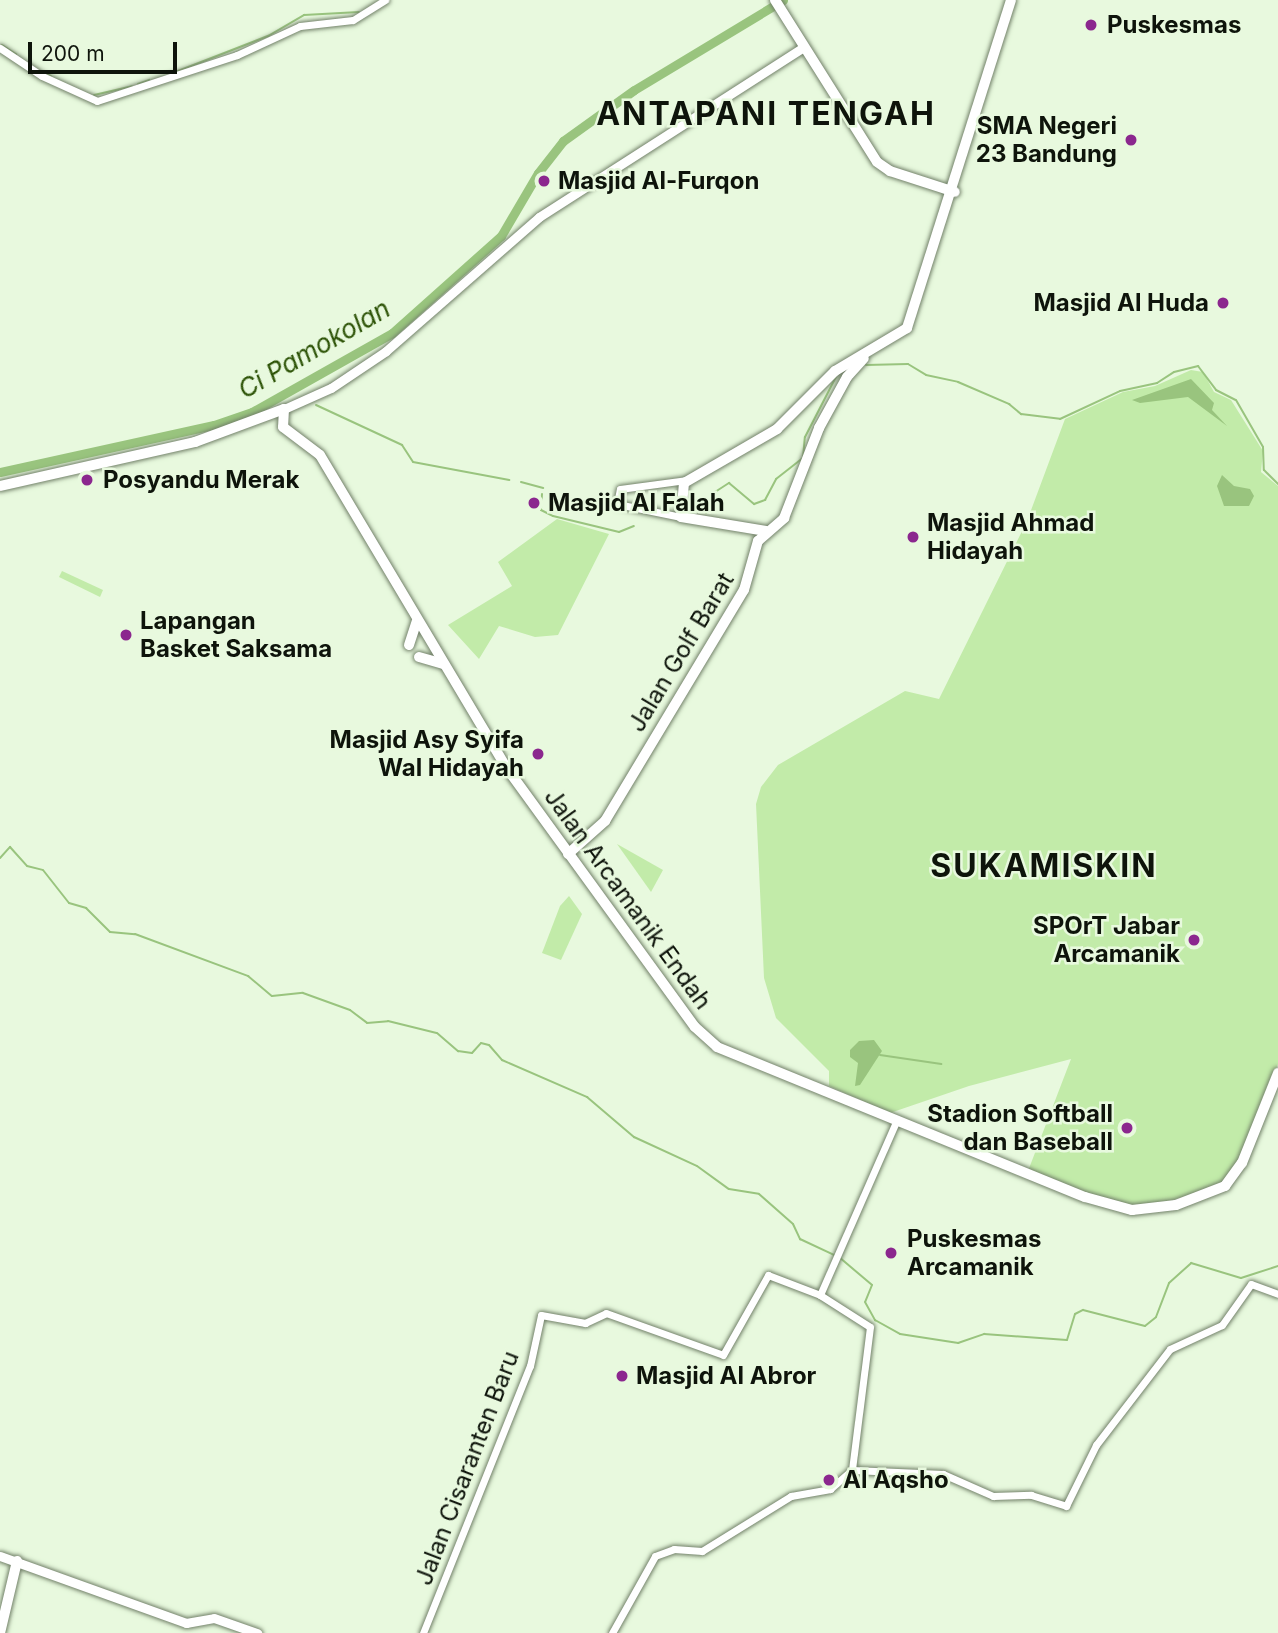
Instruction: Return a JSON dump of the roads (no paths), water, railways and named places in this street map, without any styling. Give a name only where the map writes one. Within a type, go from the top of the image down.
[{"type":"main road","points":[[972,135],[1011,0]]},
{"type":"main road","points":[[972,135],[1018,0]]},
{"type":"main road","points":[[777,4],[881,167],[954,192]]},
{"type":"main road","points":[[0,486],[195,442],[284,409],[333,386],[386,351],[539,217],[804,47]]},
{"type":"main road","name":"Jalan Golf Barat","points":[[568,854],[605,821],[744,590],[756,547],[766,531],[784,518],[819,428],[848,369],[907,328],[972,135]]},
{"type":"main road","points":[[766,531],[747,530],[681,517],[679,503],[688,480],[777,429],[848,369]]},
{"type":"main road","name":"Jalan Arcamanik Endah","points":[[284,409],[283,427],[320,455],[506,767],[709,1043],[1121,1209],[1177,1205],[1225,1186],[1241,1163],[1278,1073]]},
{"type":"main road","points":[[747,530],[756,547]]},
{"type":"main road","points":[[410,645],[417,621]]},
{"type":"main road","points":[[419,657],[444,664]]},
{"type":"main road","points":[[0,1556],[186,1623],[214,1618],[257,1633]]},
{"type":"main road","points":[[0,1633],[17,1561]]},
{"type":"street","points":[[0,48],[42,76],[97,101],[237,55],[300,26],[352,20],[386,0]]},
{"type":"street","points":[[681,517],[617,504],[620,489],[688,480]]},
{"type":"street","points":[[612,1633],[655,1556],[674,1549],[702,1551],[791,1496],[830,1489],[852,1470],[870,1327],[820,1295],[897,1121]]},
{"type":"street","name":"Jalan Cisaranten Baru","points":[[423,1633],[530,1366],[541,1315],[584,1323],[602,1313],[727,1354],[750,1299],[765,1277],[772,1276],[820,1295]]},
{"type":"street","points":[[852,1470],[943,1474],[993,1496],[1031,1495],[1066,1506],[1096,1445],[1170,1349],[1222,1325],[1251,1284],[1278,1294]]},
{"type":"waterway","name":"Ci Pamokolan","points":[[0,472],[214,425],[252,412],[392,333],[501,236],[538,173],[563,141],[634,90],[783,0]]},
{"type":"waterway","points":[[178,71],[268,36],[304,15],[359,12]]},
{"type":"waterway","points":[[2,45],[16,54]]},
{"type":"waterway","points":[[41,71],[51,76]]},
{"type":"waterway","points":[[138,84],[149,80]]},
{"type":"waterway","points":[[94,95],[132,86]]},
{"type":"waterway","points":[[866,365],[908,364],[926,375],[958,382],[1009,404],[1021,414],[1060,419],[1120,391],[1157,383],[1174,372],[1198,366],[1216,390],[1236,400],[1263,447],[1264,470],[1278,484]]},
{"type":"waterway","points":[[706,513],[715,492],[729,483],[754,504],[765,500],[776,479],[803,458],[805,437],[836,377]]},
{"type":"waterway","points":[[316,405],[402,445],[413,462],[509,480]]},
{"type":"waterway","points":[[521,482],[543,488]]},
{"type":"waterway","points":[[542,494],[541,510],[553,516],[619,532],[634,526]]},
{"type":"waterway","points":[[0,858],[10,847],[27,866],[43,870],[69,903],[86,908],[110,932],[135,934],[248,976],[272,996],[303,993],[350,1010],[367,1023],[388,1021],[437,1033],[458,1051],[472,1053],[481,1043],[489,1045],[502,1060],[587,1097],[634,1137],[697,1166],[729,1189],[759,1194],[793,1224],[800,1239],[834,1255]]},
{"type":"waterway","points":[[880,1055],[941,1064]]},
{"type":"waterway","points":[[839,1257],[872,1285],[865,1302],[875,1320],[900,1334],[958,1343],[984,1334],[1067,1340],[1075,1314],[1083,1310],[1145,1326],[1156,1317],[1169,1283],[1191,1263],[1241,1278],[1278,1266]]},
{"type":"place","name":"Puskesmas","points":[[1091,25]]},
{"type":"place","name":"SMA Negeri 23 Bandung","points":[[1131,140]]},
{"type":"place","name":"Masjid Al-Furqon","points":[[544,181]]},
{"type":"place","name":"Masjid Al Huda","points":[[1223,303]]},
{"type":"place","name":"Posyandu Merak","points":[[87,480]]},
{"type":"place","name":"Masjid Al Falah","points":[[534,503]]},
{"type":"place","name":"Masjid Ahmad Hidayah","points":[[913,537]]},
{"type":"place","name":"Lapangan Basket Saksama","points":[[126,635]]},
{"type":"place","name":"Masjid Asy Syifa Wal Hidayah","points":[[538,754]]},
{"type":"place","name":"SPOrT Jabar Arcamanik","points":[[1194,940]]},
{"type":"place","name":"Stadion Softball dan Baseball","points":[[1127,1128]]},
{"type":"place","name":"Puskesmas Arcamanik","points":[[891,1253]]},
{"type":"place","name":"Masjid Al Abror","points":[[622,1376]]},
{"type":"place","name":"Al Aqsho","points":[[829,1480]]},
{"type":"district","name":"ANTAPANI TENGAH","points":[[766,114]]},
{"type":"district","name":"SUKAMISKIN","points":[[1044,866]]}]
